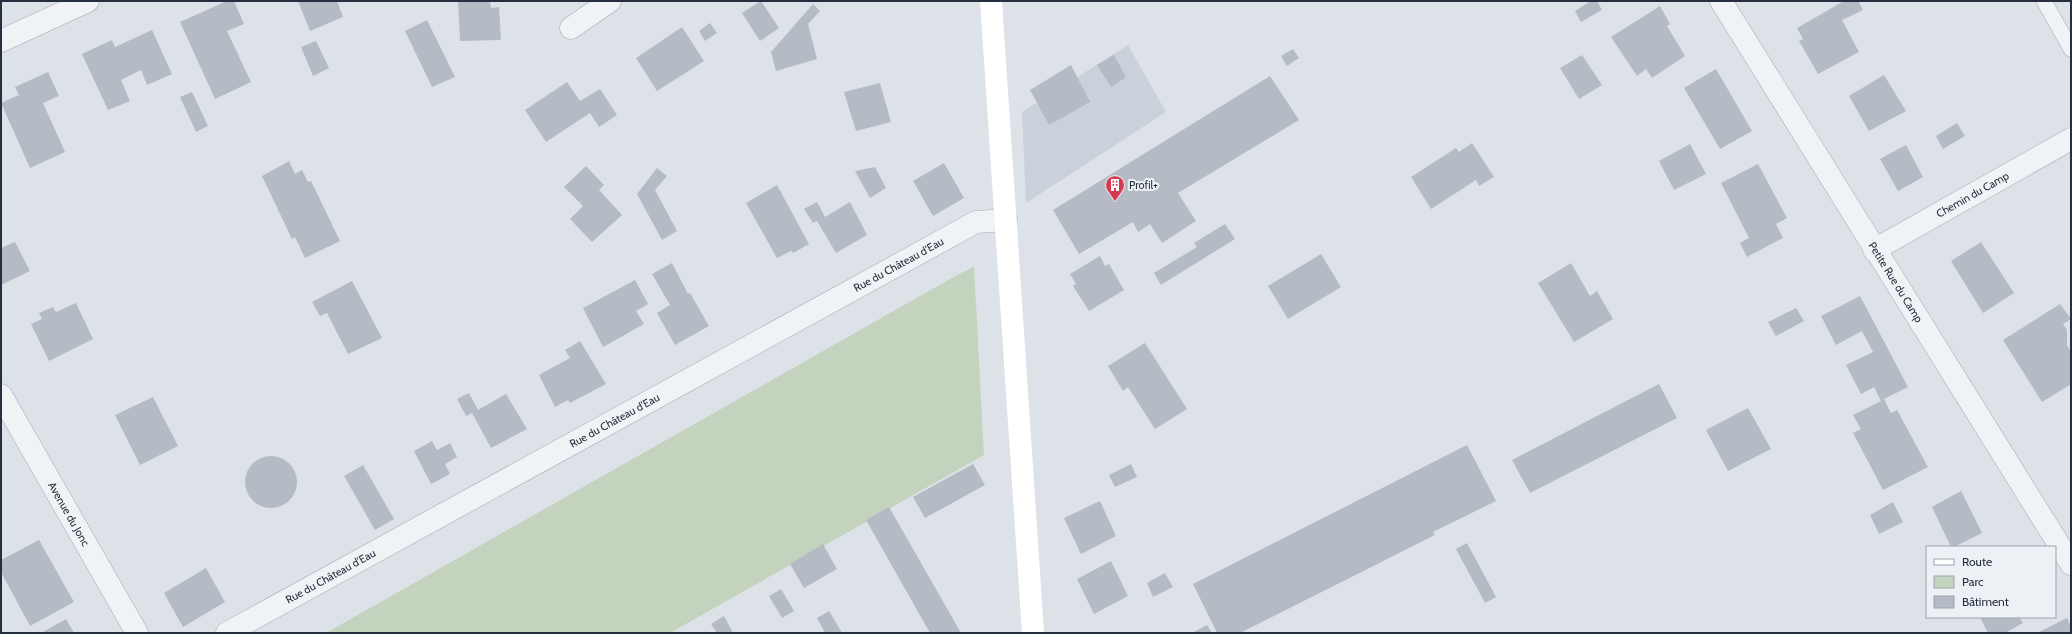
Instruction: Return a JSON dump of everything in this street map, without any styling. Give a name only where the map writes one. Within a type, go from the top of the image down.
[{"type":"main road","points":[[991,1],[1032,633]]},
{"type":"street","points":[[1,41],[88,1]]},
{"type":"street","points":[[571,28],[610,1]]},
{"type":"street","name":"Petite Rue du Camp","points":[[1720,1],[1850,206],[1874,250],[2071,564]]},
{"type":"street","name":"Chemin du Camp","points":[[1874,250],[2071,139]]},
{"type":"street","name":"Rue du Château d'Eau","points":[[227,633],[976,222],[1006,220]]},
{"type":"street","name":"Avenue du Jonc","points":[[1,396],[137,633]]},
{"type":"lane","points":[[2044,1],[2071,49]]},
{"type":"shaded area","points":[[1128,45],[1166,112],[1026,203],[1022,112]]},
{"type":"green space","points":[[974,267],[984,455],[670,633],[326,633],[957,275]]},
{"type":"building","points":[[227,1],[234,1],[244,24],[227,31],[251,82],[215,99],[180,22]]},
{"type":"building","points":[[298,1],[337,1],[343,17],[310,31]]},
{"type":"building","points":[[458,1],[490,1],[491,8],[499,7],[501,40],[460,41]]},
{"type":"building","points":[[761,1],[779,28],[760,41],[742,13]]},
{"type":"building","points":[[1591,1],[1597,1],[1602,10],[1581,22],[1575,11]]},
{"type":"building","points":[[1844,1],[1858,1],[1863,10],[1842,20],[1859,52],[1818,74],[1799,41],[1803,39],[1797,28]]},
{"type":"building","points":[[813,4],[820,11],[808,24],[817,59],[776,71],[771,52]]},
{"type":"building","points":[[1660,6],[1670,24],[1667,26],[1685,56],[1652,78],[1646,69],[1637,76],[1611,37]]},
{"type":"building","points":[[427,20],[455,77],[432,87],[405,31]]},
{"type":"building","points":[[710,23],[717,33],[705,41],[699,31]]},
{"type":"building","points":[[682,27],[704,61],[657,91],[636,58]]},
{"type":"building","points":[[152,30],[172,74],[147,85],[141,70],[121,80],[130,101],[108,110],[82,54],[112,40],[115,47]]},
{"type":"building","points":[[316,41],[329,68],[313,76],[301,47]]},
{"type":"building","points":[[1293,49],[1299,58],[1287,66],[1281,56]]},
{"type":"building","points":[[1114,55],[1126,77],[1111,87],[1097,65]]},
{"type":"building","points":[[1582,55],[1602,85],[1579,99],[1560,68]]},
{"type":"building","points":[[1071,65],[1090,102],[1049,125],[1030,90]]},
{"type":"building","points":[[1716,69],[1752,131],[1720,149],[1684,88]]},
{"type":"building","points":[[48,72],[59,96],[43,103],[65,152],[30,168],[1,103],[19,95],[15,87]]},
{"type":"building","points":[[1884,75],[1906,111],[1869,131],[1849,96]]},
{"type":"building","points":[[1270,76],[1299,120],[1178,193],[1196,221],[1162,243],[1150,224],[1138,232],[1133,222],[1079,254],[1053,210]]},
{"type":"building","points":[[567,82],[580,101],[600,89],[617,115],[599,127],[590,113],[546,142],[525,110]]},
{"type":"building","points":[[880,83],[891,122],[856,131],[844,92]]},
{"type":"building","points":[[192,92],[208,126],[196,132],[180,97]]},
{"type":"building","points":[[1957,123],[1965,136],[1943,149],[1936,136]]},
{"type":"building","points":[[1472,143],[1494,177],[1479,186],[1476,180],[1431,209],[1411,177],[1456,148],[1459,152]]},
{"type":"building","points":[[1690,144],[1706,174],[1674,190],[1659,161]]},
{"type":"building","points":[[1906,145],[1923,177],[1898,191],[1880,159]]},
{"type":"building","points":[[289,161],[295,174],[302,170],[308,182],[311,181],[340,241],[305,258],[295,237],[292,239],[262,176]]},
{"type":"building","points":[[944,163],[964,198],[933,216],[913,181]]},
{"type":"building","points":[[1758,164],[1787,218],[1776,224],[1783,238],[1747,257],[1740,243],[1749,238],[1721,183]]},
{"type":"building","points":[[586,166],[604,185],[599,190],[622,215],[592,242],[570,219],[583,206],[564,187]]},
{"type":"building","points":[[875,167],[886,188],[870,198],[855,171]]},
{"type":"building","points":[[657,168],[667,176],[655,190],[677,231],[662,240],[637,194]]},
{"type":"building","points":[[777,185],[809,244],[793,253],[791,251],[777,258],[746,203]]},
{"type":"building","points":[[817,202],[825,217],[850,202],[867,235],[836,253],[817,221],[813,223],[804,209]]},
{"type":"building","points":[[1225,224],[1235,239],[1161,285],[1154,273],[1197,247],[1194,243]]},
{"type":"building","points":[[15,242],[30,271],[1,285],[1,248]]},
{"type":"building","points":[[1981,242],[2014,293],[1983,313],[1951,261]]},
{"type":"building","points":[[1321,254],[1341,287],[1288,319],[1268,286]]},
{"type":"building","points":[[1100,256],[1105,266],[1109,264],[1124,290],[1089,311],[1073,286],[1076,284],[1070,274]]},
{"type":"building","points":[[672,263],[688,294],[690,293],[709,326],[675,345],[657,313],[670,305],[652,274]]},
{"type":"building","points":[[1571,263],[1590,296],[1597,291],[1613,319],[1574,342],[1538,283]]},
{"type":"building","points":[[635,280],[648,304],[636,311],[644,324],[603,347],[583,308]]},
{"type":"building","points":[[352,281],[382,338],[348,354],[327,313],[320,316],[312,302]]},
{"type":"building","points":[[1860,296],[1908,387],[1884,399],[1891,413],[1897,410],[1928,467],[1883,490],[1853,433],[1861,429],[1853,415],[1881,401],[1874,387],[1861,394],[1846,365],[1873,352],[1862,331],[1836,345],[1821,316]]},
{"type":"building","points":[[76,303],[93,339],[49,361],[31,324],[42,319],[39,313],[53,307],[56,312]]},
{"type":"building","points":[[2060,304],[2071,319],[2063,324],[2067,330],[2067,345],[2071,352],[2071,384],[2042,402],[2003,340]]},
{"type":"building","points":[[1796,308],[1804,321],[1776,336],[1768,322]]},
{"type":"building","points":[[580,341],[606,384],[570,403],[568,400],[555,407],[539,375],[570,358],[565,350]]},
{"type":"building","points":[[1145,343],[1187,409],[1155,429],[1128,387],[1123,391],[1108,366]]},
{"type":"building","points":[[1659,384],[1677,418],[1530,493],[1512,460]]},
{"type":"building","points":[[469,393],[478,410],[506,394],[527,429],[491,448],[472,413],[466,416],[457,399]]},
{"type":"building","points":[[153,397],[178,446],[140,465],[115,415]]},
{"type":"building","points":[[1748,408],[1771,449],[1728,471],[1706,430]]},
{"type":"building","points":[[432,441],[437,450],[450,443],[457,457],[445,464],[450,474],[431,484],[414,451]]},
{"type":"building","points":[[1467,445],[1496,501],[1433,532],[1435,535],[1240,633],[1217,633],[1193,584]]},
{"type":"building","points":[[271,456],[281,458],[289,464],[295,472],[297,482],[295,492],[289,500],[281,506],[271,508],[261,506],[253,500],[247,492],[245,482],[247,472],[253,464],[261,458]]},
{"type":"building","points":[[973,464],[985,485],[925,518],[913,497]]},
{"type":"building","points":[[1131,464],[1137,477],[1115,487],[1109,475]]},
{"type":"building","points":[[363,465],[394,519],[375,530],[344,476]]},
{"type":"building","points":[[1961,491],[1982,533],[1956,546],[1951,546],[1932,507]]},
{"type":"building","points":[[1100,501],[1116,536],[1081,554],[1064,518]]},
{"type":"building","points":[[1893,502],[1903,522],[1879,534],[1870,515]]},
{"type":"building","points":[[889,507],[961,633],[930,633],[866,520]]},
{"type":"building","points":[[39,540],[74,602],[30,626],[1,572],[1,560]]},
{"type":"building","points":[[1467,543],[1496,597],[1485,603],[1456,549]]},
{"type":"building","points":[[823,544],[837,569],[804,588],[790,564]]},
{"type":"building","points":[[1111,561],[1128,596],[1094,614],[1077,579]]},
{"type":"building","points":[[206,568],[225,602],[183,627],[164,593]]},
{"type":"building","points":[[1165,573],[1173,587],[1153,597],[1147,583]]},
{"type":"building","points":[[781,589],[794,611],[782,618],[769,596]]},
{"type":"building","points":[[829,611],[842,633],[825,633],[817,618]]},
{"type":"building","points":[[724,616],[733,633],[717,633],[711,624]]},
{"type":"building","points":[[1980,618],[2020,618],[2023,623],[2005,633],[1988,633]]},
{"type":"building","points":[[2067,618],[2071,626],[2071,633],[2037,633]]},
{"type":"building","points":[[66,619],[74,633],[41,633]]},
{"type":"building","points":[[1207,625],[1212,633],[1192,633]]},
{"type":"place","name":"Profil+","points":[[1115,202]]}]
